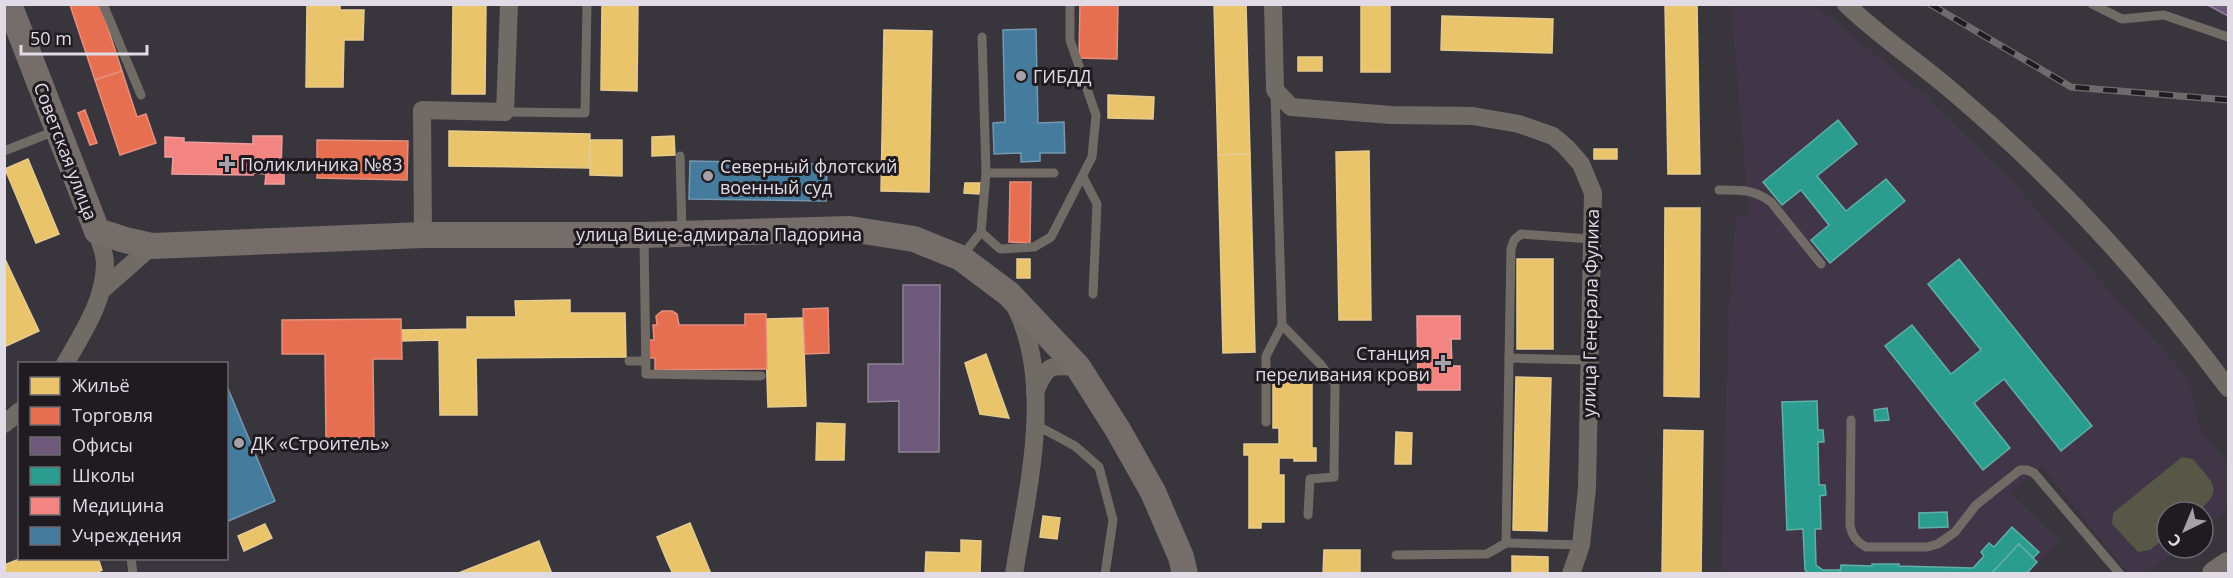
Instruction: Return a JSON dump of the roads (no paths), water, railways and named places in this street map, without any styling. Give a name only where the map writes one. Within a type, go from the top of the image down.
[{"type":"street","name":"Советская улица","points":[[9,4],[97,231]]},
{"type":"street","points":[[423,236],[422,110],[505,112],[509,4]]},
{"type":"street","points":[[1273,4],[1275,90]]},
{"type":"street","points":[[1845,4],[1864,22],[1952,90],[2036,168],[2125,259],[2229,388]]},
{"type":"street","name":"улица Генерала Фулика","points":[[1275,90],[1291,107],[1391,115],[1473,116],[1519,124],[1553,136],[1581,164],[1593,193],[1587,488],[1581,545],[1571,573]]},
{"type":"street","name":"улица Вице-адмирала Падорина","points":[[97,231],[152,246],[423,236],[644,235],[850,230],[914,239],[961,258],[1009,294],[1078,367],[1118,430],[1153,492],[1181,557],[1185,573]]},
{"type":"street","points":[[66,362],[86,328],[102,290],[105,261],[97,231]]},
{"type":"street","points":[[102,290],[152,246]]},
{"type":"street","points":[[1009,294],[1019,315],[1029,348],[1035,392],[1036,425],[1014,573]]},
{"type":"street","points":[[1035,392],[1043,373],[1055,366],[1078,367]]},
{"type":"street","points":[[4,424],[18,413]]},
{"type":"street","points":[[2215,573],[2229,565]]},
{"type":"lane","points":[[103,4],[141,95]]},
{"type":"lane","points":[[505,112],[585,113],[587,4]]},
{"type":"lane","points":[[981,232],[1000,249],[1034,247],[1051,237],[1092,157],[1096,115],[1070,40],[1070,4]]},
{"type":"lane","points":[[2092,4],[2122,19],[2164,15],[2229,38]]},
{"type":"lane","points":[[961,258],[981,232],[987,173],[981,37]]},
{"type":"lane","points":[[1266,422],[1266,356],[1282,325],[1275,90]]},
{"type":"lane","points":[[4,151],[57,130]]},
{"type":"lane","points":[[680,156],[682,234]]},
{"type":"lane","points":[[987,173],[1054,173]]},
{"type":"lane","points":[[1083,177],[1097,204],[1093,294]]},
{"type":"lane","points":[[1719,190],[1747,190],[1762,195],[1771,202],[1821,264]]},
{"type":"lane","points":[[1506,543],[1511,249],[1514,240],[1521,234],[1591,239]]},
{"type":"lane","points":[[644,235],[646,374],[761,376]]},
{"type":"lane","points":[[1282,325],[1322,365],[1335,384],[1334,477],[1310,479],[1308,515]]},
{"type":"lane","points":[[1509,358],[1588,360]]},
{"type":"lane","points":[[629,361],[645,361]]},
{"type":"lane","points":[[1851,420],[1850,525],[1852,534],[1858,543],[1866,547],[1927,547],[1938,544],[1955,532],[1976,505],[2020,470],[2027,470],[2034,473],[2120,573]]},
{"type":"lane","points":[[1036,425],[1075,446],[1099,467],[1113,520],[1105,573]]},
{"type":"lane","points":[[1396,555],[1487,554],[1506,543],[1581,545]]},
{"type":"railway","points":[[1930,4],[2071,87],[2228,100]]},
{"type":"place","name":"ГИБДД","points":[[1021,76]]},
{"type":"place","name":"Поликлиника №83","points":[[227,164]]},
{"type":"place","name":"Северный флотский военный суд","points":[[708,176]]},
{"type":"place","name":"Станция переливания крови","points":[[1443,363]]},
{"type":"place","name":"ДК «Строитель»","points":[[239,443]]}]
